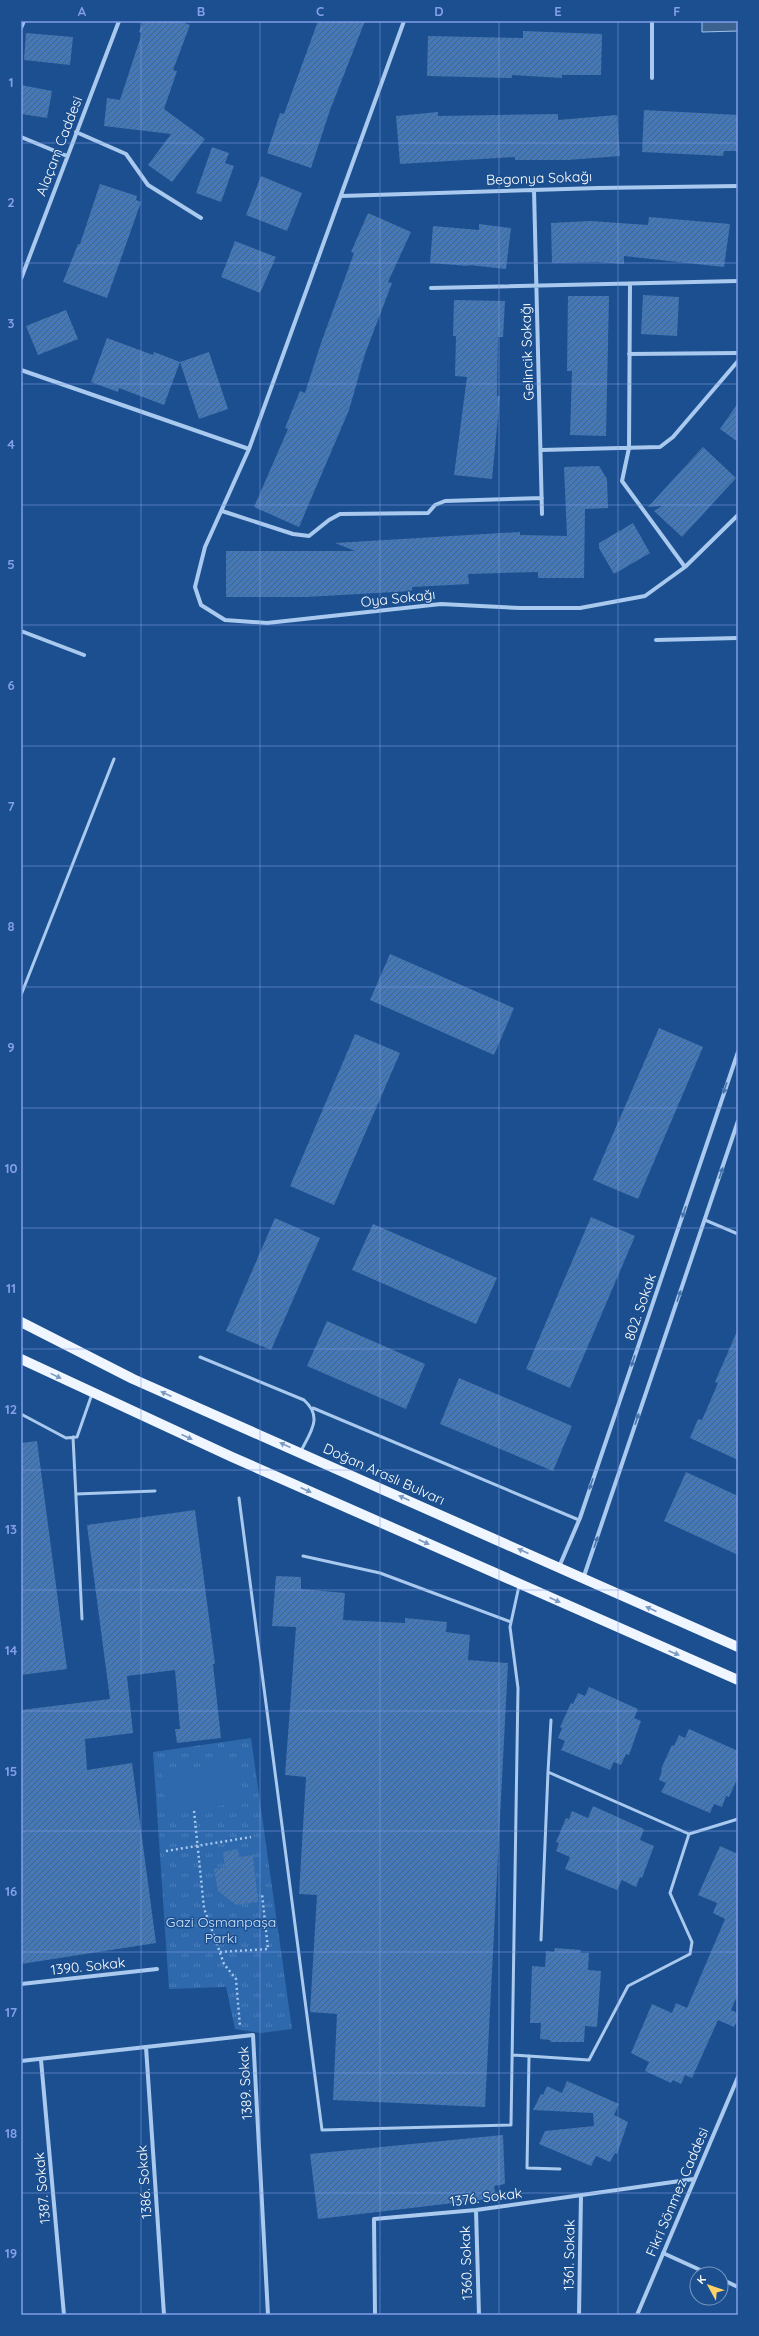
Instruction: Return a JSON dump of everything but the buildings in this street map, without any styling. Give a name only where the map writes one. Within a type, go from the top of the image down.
[{"type":"main road","name":"Doğan Araslı Bulvarı","points":[[21,1322],[133,1379],[301,1452],[738,1647]]},
{"type":"main road","points":[[21,1359],[92,1394],[738,1680]]},
{"type":"street","points":[[21,28],[24,21]]},
{"type":"street","name":"Alaçam Caddesi","points":[[21,279],[119,21]]},
{"type":"street","name":"Oya Sokağı","points":[[404,21],[249,449],[205,547],[195,587],[201,605],[225,620],[267,623],[441,604],[520,608],[580,608],[645,596],[685,567],[738,515]]},
{"type":"street","points":[[652,21],[652,78]]},
{"type":"street","points":[[76,132],[126,154],[148,185],[201,218]]},
{"type":"street","points":[[21,137],[68,156]]},
{"type":"street","name":"Begonya Sokağı","points":[[341,196],[738,186]]},
{"type":"street","name":"Gelincik Sokağı","points":[[534,190],[542,514]]},
{"type":"street","points":[[431,288],[738,281]]},
{"type":"street","points":[[630,284],[629,448],[622,481],[685,567]]},
{"type":"street","points":[[629,354],[738,353]]},
{"type":"street","points":[[541,450],[660,448],[669,440],[738,361]]},
{"type":"street","points":[[21,370],[249,449]]},
{"type":"street","points":[[222,511],[293,534],[309,536],[329,520],[340,514],[428,513],[435,505],[445,501],[542,498]]},
{"type":"street","points":[[21,630],[84,655]]},
{"type":"street","points":[[656,640],[738,638]]},
{"type":"street","name":"802. Sokak","points":[[558,1567],[579,1520],[738,1052]]},
{"type":"street","points":[[583,1579],[738,1121]]},
{"type":"street","name":"1390. Sokak","points":[[21,1984],[157,1969]]},
{"type":"street","name":"1389. Sokak","points":[[21,2061],[41,2060],[253,2035],[268,2315]]},
{"type":"street","name":"1386. Sokak","points":[[146,2047],[164,2315]]},
{"type":"street","name":"1387. Sokak","points":[[41,2060],[64,2315]]},
{"type":"street","name":"Fikri Sönmez Caddesi","points":[[637,2315],[738,2078]]},
{"type":"street","name":"1376. Sokak","points":[[375,2315],[374,2219],[476,2210],[694,2179]]},
{"type":"street","name":"1361. Sokak","points":[[579,2315],[580,2195]]},
{"type":"street","name":"1360. Sokak","points":[[476,2210],[479,2315]]},
{"type":"street","points":[[663,2254],[691,2266]]},
{"type":"lane","points":[[21,995],[114,759]]},
{"type":"lane","points":[[705,1220],[738,1234]]},
{"type":"lane","points":[[200,1357],[304,1400],[313,1408],[579,1520]]},
{"type":"lane","points":[[21,1414],[66,1438],[76,1437],[80,1430],[92,1394]]},
{"type":"lane","points":[[301,1452],[312,1427],[315,1415],[313,1408]]},
{"type":"lane","points":[[73,1437],[82,1619]]},
{"type":"lane","points":[[76,1494],[155,1490]]},
{"type":"lane","points":[[239,1498],[322,2130],[511,2125],[518,1688],[510,1627],[520,1584]]},
{"type":"lane","points":[[304,1556],[380,1573],[511,1622]]},
{"type":"lane","points":[[541,1940],[551,1720]]},
{"type":"lane","points":[[548,1772],[689,1834],[738,1819]]},
{"type":"lane","points":[[513,2055],[589,2060],[628,1986],[690,1954],[692,1942],[670,1893],[689,1834]]},
{"type":"lane","points":[[529,2056],[527,2168],[560,2169]]},
{"type":"path","points":[[194,1811],[204,1908],[224,1964],[236,1979],[240,2012],[240,2036]]},
{"type":"path","points":[[166,1851],[250,1837]]},
{"type":"path","points":[[220,1952],[268,1949],[262,1894]]},
{"type":"green space","name":"Gazi Osmanpaşa Parkı","points":[[251,1738],[292,2029],[261,2033],[235,2029],[226,1987],[169,1989],[153,1752]]},
{"type":"green space","points":[[237,1761],[244,1802],[167,1814],[161,1772]]},
{"type":"shaded area","points":[[702,21],[738,21],[738,31],[702,32]]}]
